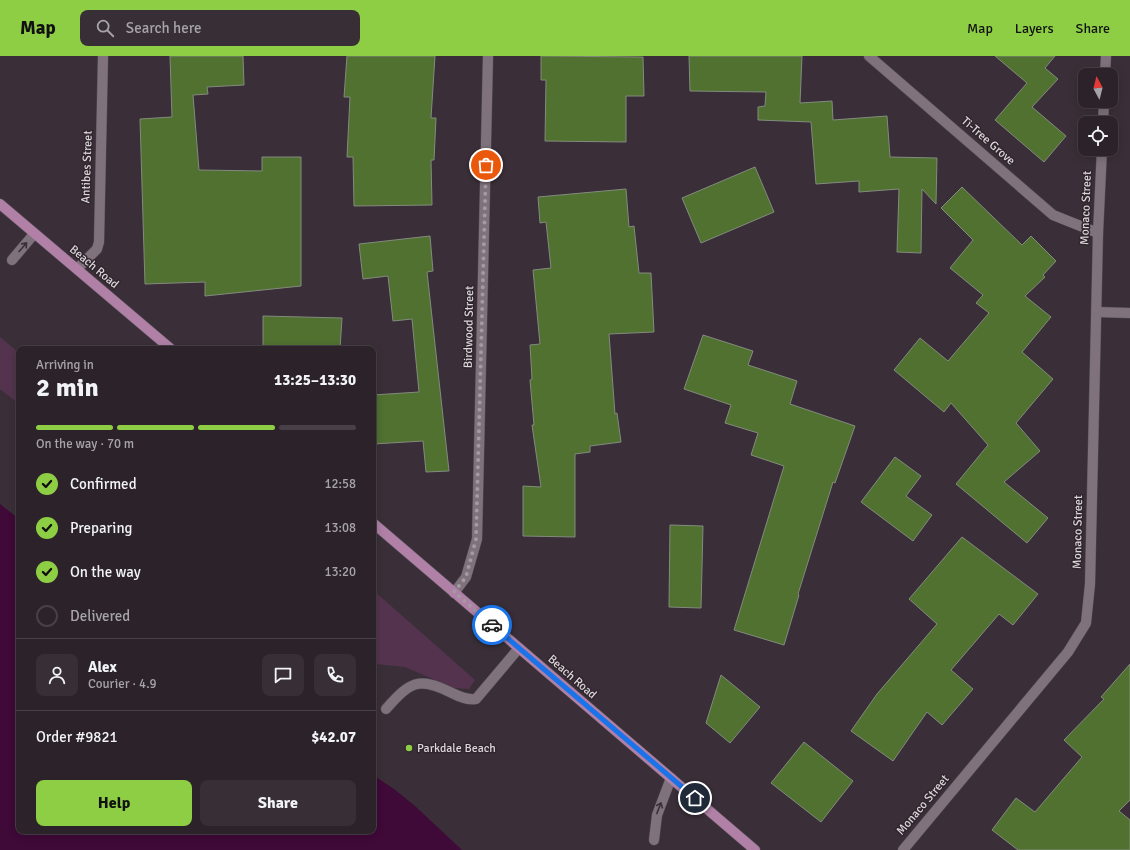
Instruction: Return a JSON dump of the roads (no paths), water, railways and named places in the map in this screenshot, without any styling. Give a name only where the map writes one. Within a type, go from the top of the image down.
[{"type":"main road","name":"Beach Road","points":[[0,204],[167,346]]},
{"type":"main road","name":"Beach Road","points":[[376,526],[755,850]]},
{"type":"street","name":"Antibes Street","points":[[77,269],[97,249],[99,242],[103,56]]},
{"type":"street","name":"Birdwood Street","points":[[454,592],[466,577],[476,539],[488,56]]},
{"type":"street","name":"Ti-Tree Grove","points":[[869,56],[1053,215],[1098,233]]},
{"type":"street","points":[[1105,68],[1106,56]]},
{"type":"street","name":"Monaco Street","points":[[903,850],[1068,652],[1086,623],[1090,584],[1098,233],[1102,156]]},
{"type":"street","points":[[12,260],[34,234]]},
{"type":"street","points":[[1097,312],[1130,313]]},
{"type":"street","points":[[386,709],[403,689],[421,683],[434,684],[469,700],[476,699],[519,648]]},
{"type":"street","points":[[654,840],[657,826],[656,815],[671,778]]},
{"type":"place","name":"Parkdale Beach","points":[[409,748]]}]
